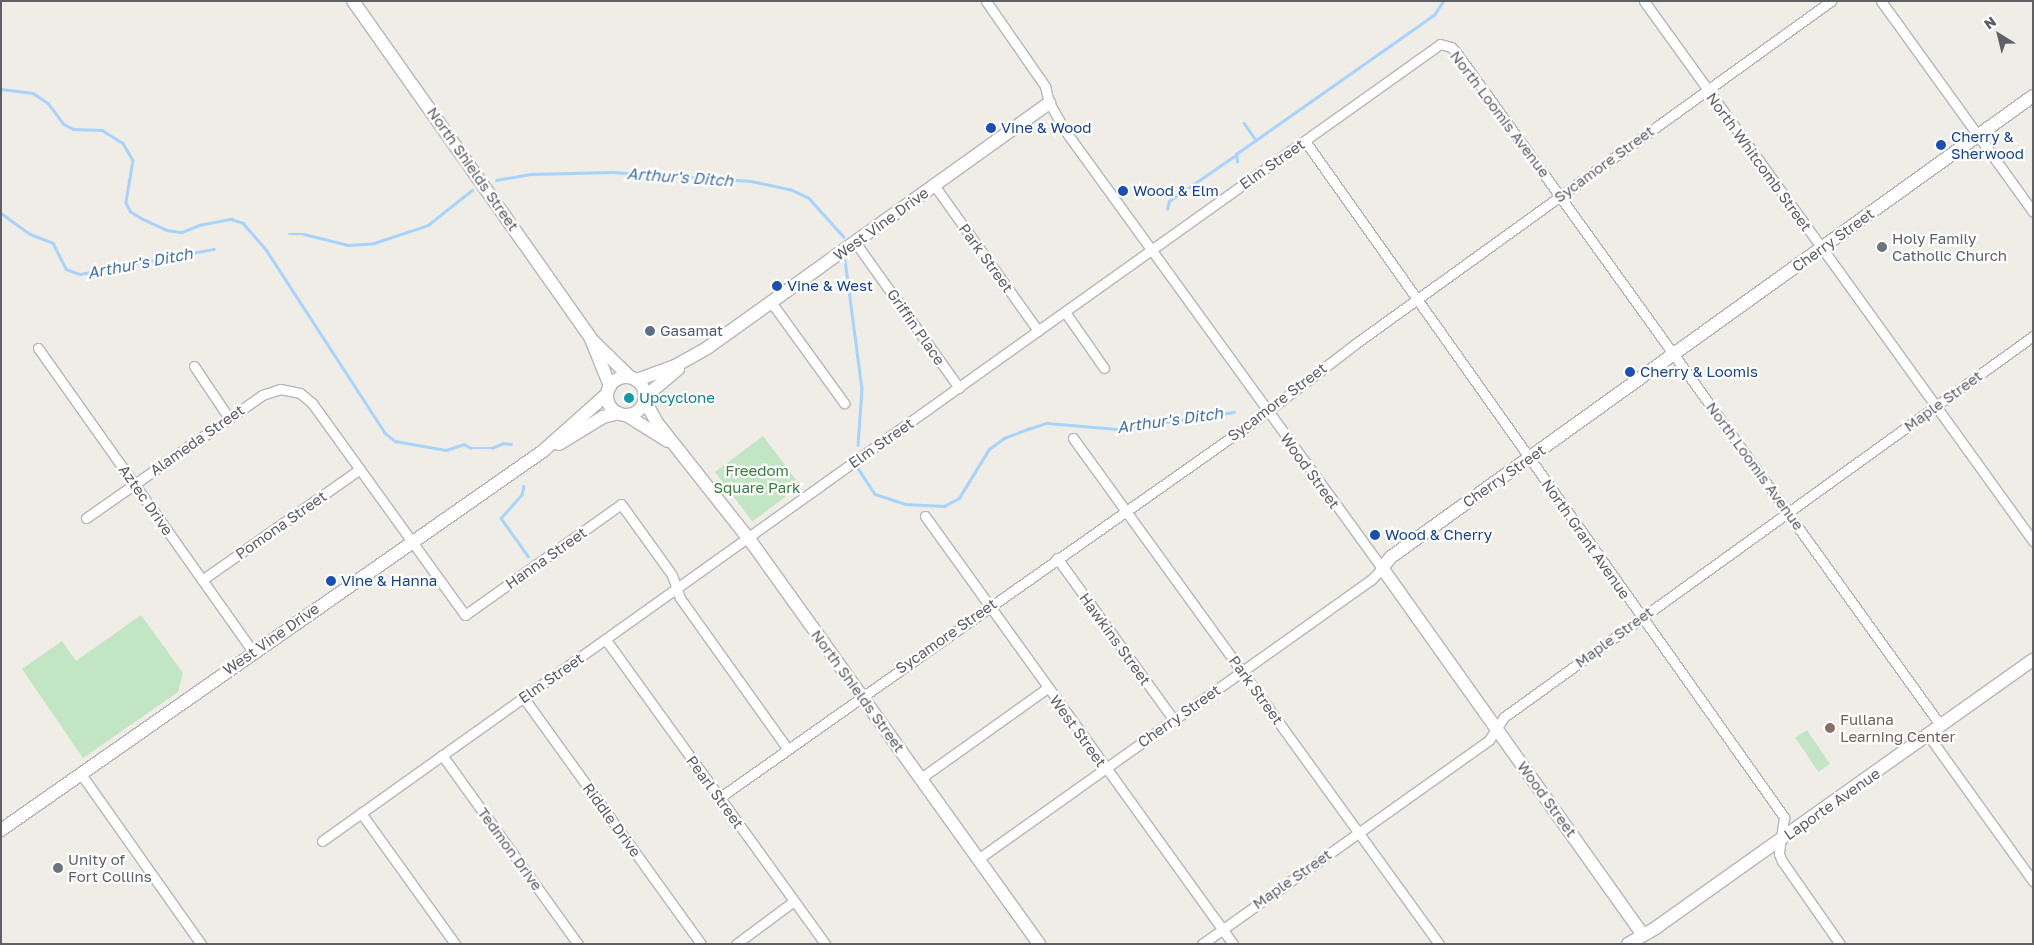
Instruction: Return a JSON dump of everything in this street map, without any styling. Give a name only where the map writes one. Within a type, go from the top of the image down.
[{"type":"street","name":"North Shields Street","points":[[353,1],[591,339],[634,378]]},
{"type":"street","name":"Wood Street","points":[[986,1],[1045,86],[1050,103],[1066,132],[1382,568],[1644,935]]},
{"type":"street","name":"North Whitcomb Street","points":[[1644,1],[2033,541]]},
{"type":"street","name":"Sycamore Street","points":[[719,798],[988,606],[1267,411],[1416,299],[1831,1]]},
{"type":"street","points":[[1881,1],[2033,212]]},
{"type":"street","name":"Elm Street","points":[[322,841],[606,640],[746,536],[959,388],[1440,44]]},
{"type":"street","name":"North Loomis Avenue","points":[[1440,44],[1446,44],[1456,52],[1941,726]]},
{"type":"street","name":"Cherry Street","points":[[978,859],[1372,579],[1391,557],[2033,96]]},
{"type":"street","name":"West Vine Drive","points":[[645,399],[687,361],[1050,103]]},
{"type":"street","name":"North Grant Avenue","points":[[1305,142],[1784,817],[1784,838],[1779,854],[1782,861],[1840,944]]},
{"type":"street","name":"Park Street","points":[[934,185],[1038,331]]},
{"type":"street","name":"Griffin Place","points":[[855,242],[959,388]]},
{"type":"street","points":[[771,302],[844,403]]},
{"type":"street","points":[[1064,312],[1104,368]]},
{"type":"street","name":"Maple Street","points":[[1202,944],[1489,740],[1505,716],[2033,336]]},
{"type":"street","name":"North Shields Street","points":[[591,339],[609,390]]},
{"type":"street","name":"Aztec Drive","points":[[38,348],[253,652]]},
{"type":"street","name":"West Vine Drive","points":[[634,378],[687,361]]},
{"type":"street","points":[[194,366],[229,418]]},
{"type":"street","points":[[634,378],[645,399],[638,411],[622,414],[608,403],[609,390],[617,380],[634,378]]},
{"type":"street","name":"Alameda Street","points":[[86,518],[269,391],[288,389]]},
{"type":"street","name":"Hanna Street","points":[[288,389],[309,399],[465,615],[622,504],[672,574],[680,598],[787,748]]},
{"type":"street","name":"West Vine Drive","points":[[543,451],[609,390]]},
{"type":"street","name":"North Shields Street","points":[[645,399],[672,443],[746,536],[978,859],[1034,942]]},
{"type":"street","name":"North Shields Street","points":[[622,414],[672,443]]},
{"type":"street","name":"West Vine Drive","points":[[1,830],[543,451],[603,416],[622,414]]},
{"type":"street","name":"Park Street","points":[[1073,438],[1439,944]]},
{"type":"street","name":"Pomona Street","points":[[202,580],[360,469]]},
{"type":"street","name":"West Street","points":[[925,516],[1233,944]]},
{"type":"street","name":"Hawkins Street","points":[[1057,558],[1174,720]]},
{"type":"street","name":"Pearl Street","points":[[606,640],[825,944]]},
{"type":"street","name":"Laporte Avenue","points":[[1628,944],[1644,935],[1784,838],[2033,660]]},
{"type":"street","points":[[920,778],[1048,688]]},
{"type":"street","name":"Riddle Drive","points":[[523,697],[701,944]]},
{"type":"street","points":[[1928,735],[2033,881]]},
{"type":"street","name":"Tedmon Drive","points":[[442,755],[578,944]]},
{"type":"street","points":[[81,774],[201,944]]},
{"type":"street","points":[[361,813],[455,944]]},
{"type":"street","points":[[736,944],[794,901]]},
{"type":"green space","name":"Freedom Square Park","points":[[763,436],[800,486],[752,522],[715,472]]},
{"type":"green space","points":[[141,615],[183,673],[178,692],[83,758],[22,669],[62,641],[76,661]]},
{"type":"green space","points":[[1807,730],[1830,764],[1818,772],[1795,738]]},
{"type":"waterway","points":[[1237,162],[1236,154],[1434,15],[1443,1]]},
{"type":"waterway","name":"Arthur's Ditch","points":[[1,89],[33,93],[48,103],[64,124],[73,129],[102,130],[123,143],[133,160],[126,202],[130,211],[143,219],[167,230],[182,232],[199,225],[231,219],[243,223],[267,251],[385,433],[395,441],[446,450],[464,444],[471,448],[492,448],[503,443],[511,444]]},
{"type":"waterway","points":[[1244,123],[1256,140]]},
{"type":"waterway","points":[[1167,209],[1169,201],[1236,155]]},
{"type":"waterway","name":"Arthur's Ditch","points":[[496,180],[531,174],[612,172],[751,181],[790,189],[809,198],[844,237]]},
{"type":"waterway","name":"Arthur's Ditch","points":[[289,234],[304,234],[348,245],[374,243],[428,225],[472,190]]},
{"type":"waterway","name":"Arthur's Ditch","points":[[1,213],[30,234],[53,243],[66,269],[80,274],[214,249]]},
{"type":"waterway","name":"Arthur's Ditch","points":[[845,260],[862,389],[858,445]]},
{"type":"waterway","name":"Arthur's Ditch","points":[[858,468],[875,494],[905,504],[944,506],[959,498],[989,449],[1004,438],[1028,429],[1047,423],[1117,429],[1234,412]]},
{"type":"waterway","points":[[524,486],[522,495],[501,518],[528,556]]},
{"type":"place","name":"Vine & Wood","points":[[991,128]]},
{"type":"place","name":"Cherry & Sherwood","points":[[1941,145]]},
{"type":"place","name":"Wood & Elm","points":[[1123,191]]},
{"type":"place","name":"Holy Family Catholic Church","points":[[1882,247]]},
{"type":"place","name":"Vine & West","points":[[777,286]]},
{"type":"place","name":"Gasamat","points":[[650,331]]},
{"type":"place","name":"Cherry & Loomis","points":[[1630,372]]},
{"type":"place","name":"Upcyclone","points":[[629,398]]},
{"type":"place","name":"Wood & Cherry","points":[[1375,535]]},
{"type":"place","name":"Vine & Hanna","points":[[331,581]]},
{"type":"place","name":"Fullana Learning Center","points":[[1830,728]]},
{"type":"place","name":"Unity of Fort Collins","points":[[58,868]]}]
